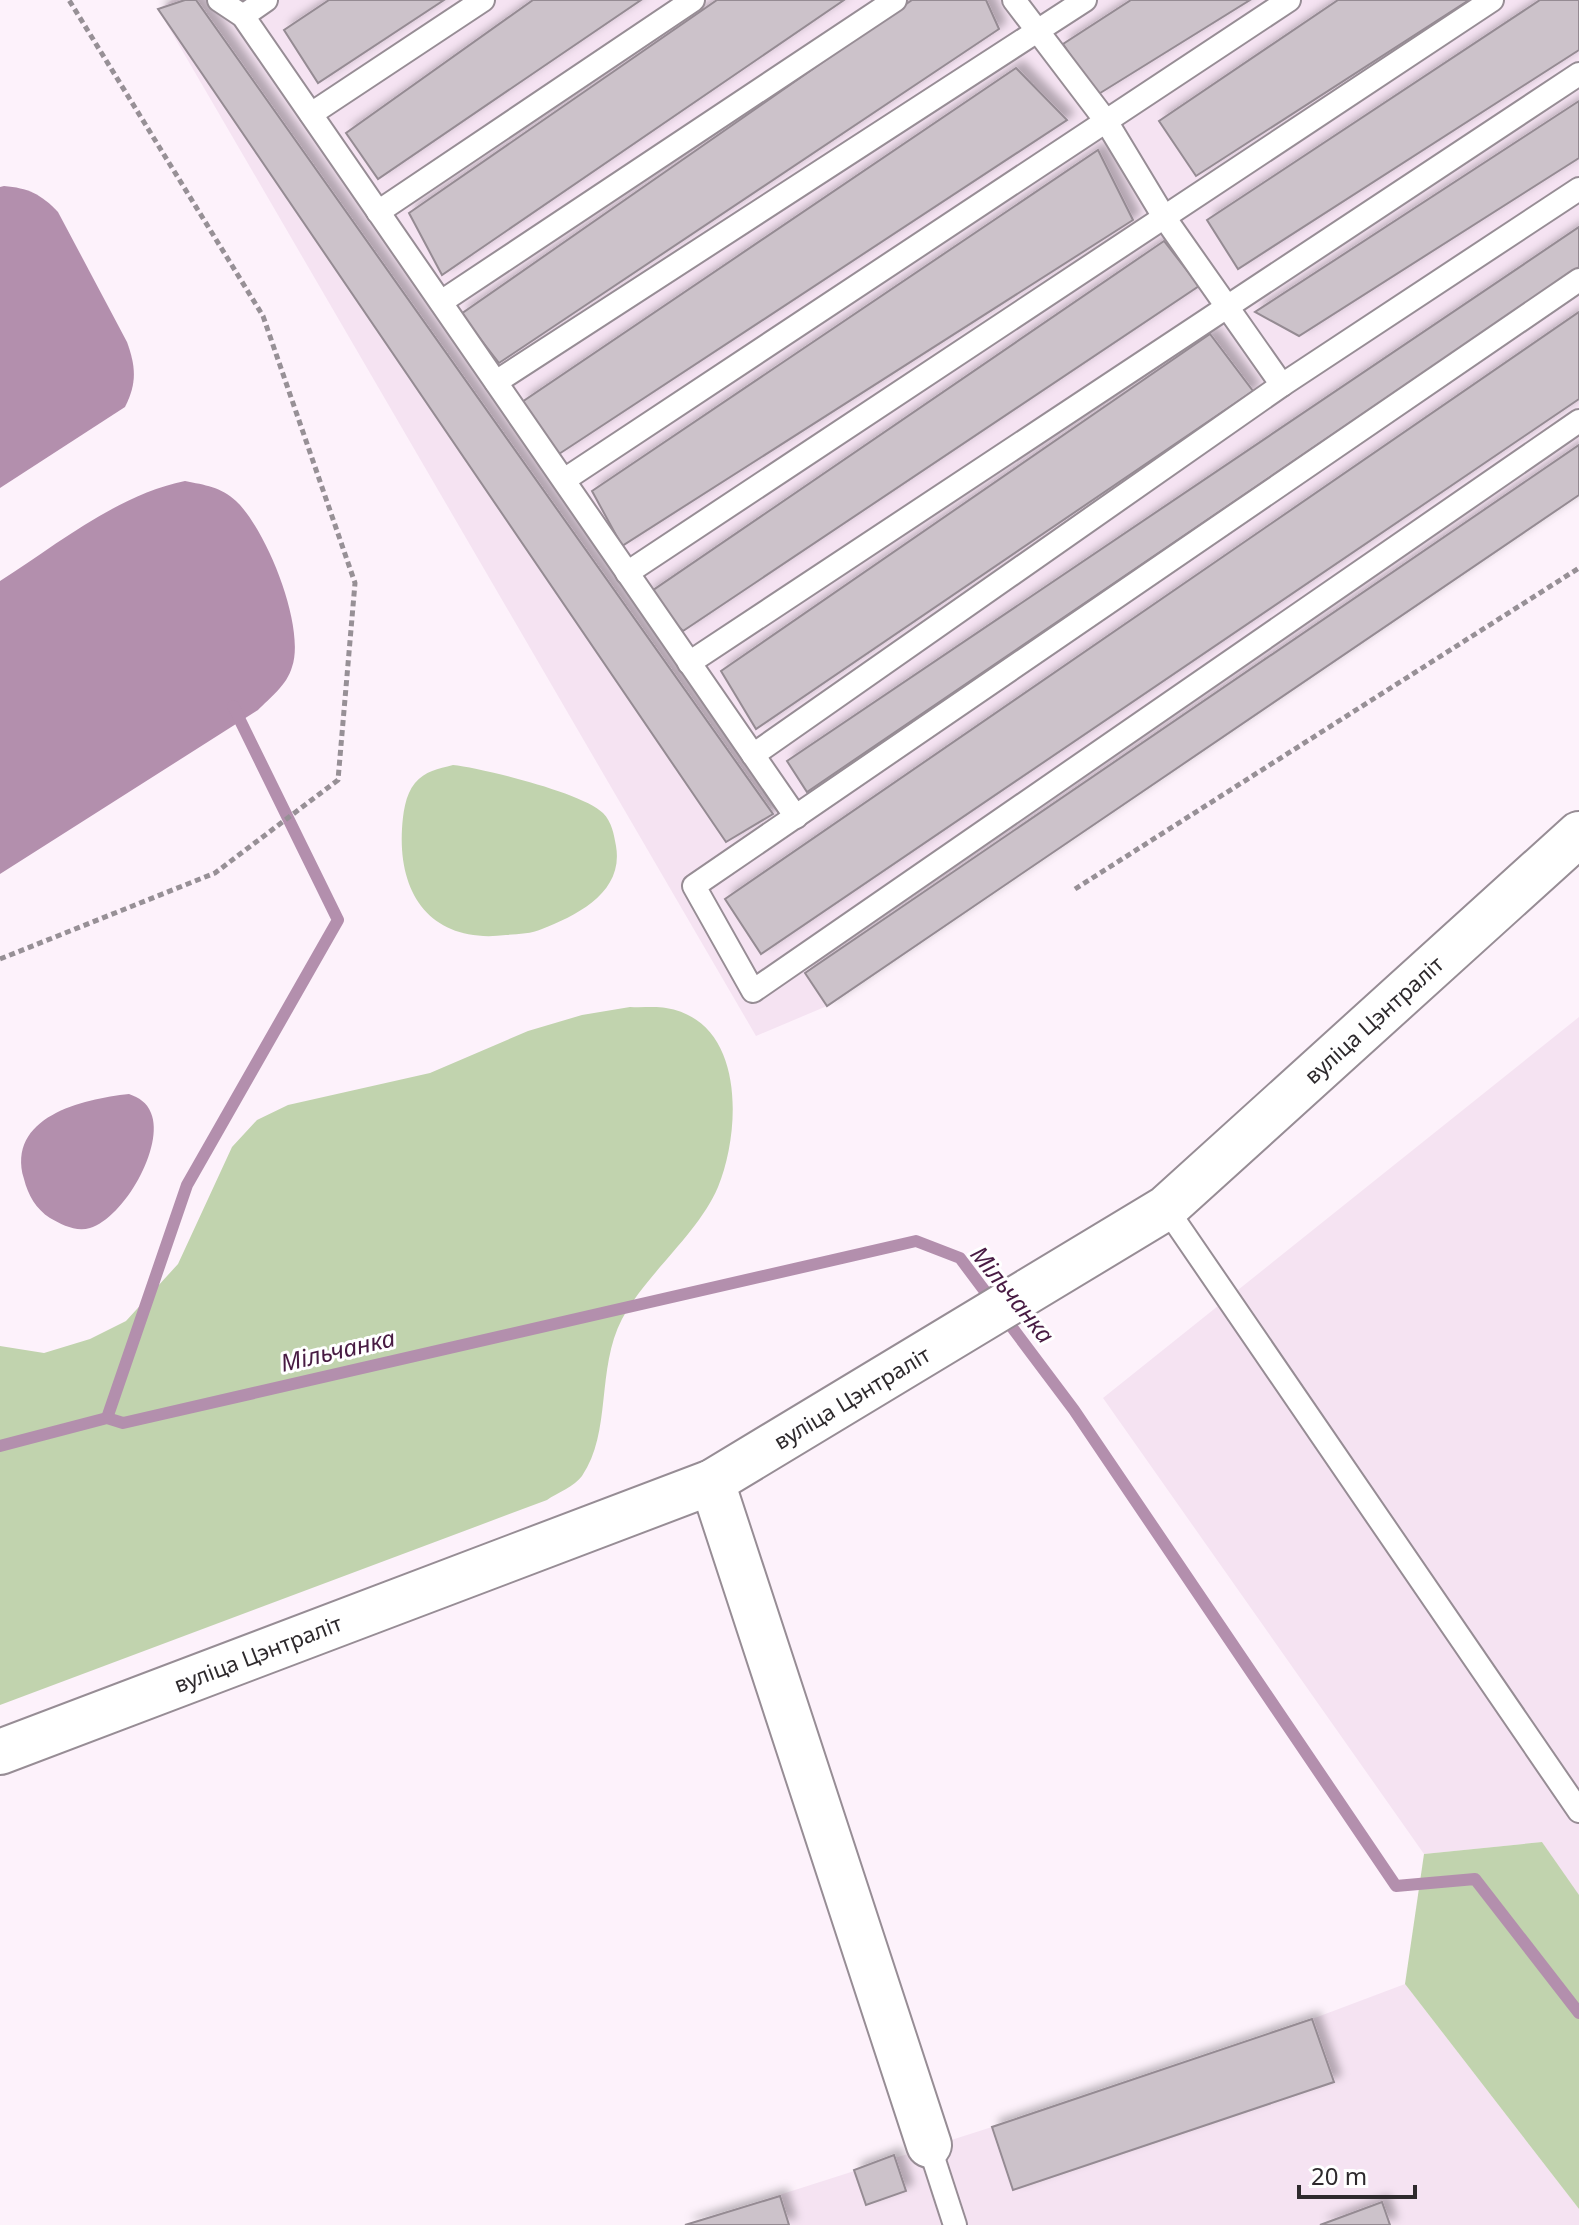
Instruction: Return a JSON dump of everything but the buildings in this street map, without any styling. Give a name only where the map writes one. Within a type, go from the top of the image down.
[{"type":"street","name":"вуліца Цэнтраліт","points":[[0,1752],[712,1482],[1166,1208],[1579,834]]},
{"type":"street","points":[[712,1482],[929,2145]]},
{"type":"lane","points":[[219,0],[243,16],[796,817]]},
{"type":"lane","points":[[243,16],[266,0]]},
{"type":"lane","points":[[311,114],[483,0]]},
{"type":"lane","points":[[378,212],[693,0]]},
{"type":"lane","points":[[441,302],[895,0]]},
{"type":"lane","points":[[1014,0],[1106,121],[1164,217],[1282,385]]},
{"type":"lane","points":[[496,382],[1085,0]]},
{"type":"lane","points":[[564,480],[1289,0]]},
{"type":"lane","points":[[627,573],[1492,0]]},
{"type":"lane","points":[[689,663],[1579,74]]},
{"type":"lane","points":[[753,755],[1282,385],[1579,189]]},
{"type":"lane","points":[[1579,280],[694,886],[753,991],[1579,421]]},
{"type":"lane","points":[[1166,1208],[1579,1811]]},
{"type":"lane","points":[[929,2145],[955,2225]]},
{"type":"path","points":[[0,959],[215,873],[338,780],[355,583],[263,316],[69,0]]},
{"type":"path","points":[[1075,889],[1579,568]]},
{"type":"shaded area","points":[[172,0],[1579,0],[1579,495],[827,1006],[756,1036],[158,9]]},
{"type":"shaded area","points":[[0,187],[34,193],[58,212],[127,342],[134,375],[125,407],[0,488]]},
{"type":"shaded area","points":[[185,481],[212,487],[236,501],[248,515],[271,555],[293,628],[295,650],[290,674],[258,710],[0,874],[0,581],[112,509],[136,497]]},
{"type":"shaded area","points":[[1579,1017],[1579,1898],[1542,1842],[1424,1854],[1103,1398]]},
{"type":"shaded area","points":[[129,1094],[147,1106],[154,1127],[147,1161],[128,1196],[103,1222],[90,1228],[74,1228],[50,1218],[30,1196],[24,1179],[21,1158],[26,1140],[37,1126],[52,1115],[90,1101]]},
{"type":"shaded area","points":[[1405,1984],[1579,2209],[1579,2225],[685,2225],[992,2127],[1312,2019]]},
{"type":"green space","points":[[453,765],[508,776],[554,790],[575,797],[603,813],[613,833],[617,862],[606,889],[596,900],[570,917],[533,932],[481,936],[459,932],[441,924],[426,912],[414,896],[402,854],[404,811],[412,788],[419,779],[427,773]]},
{"type":"green space","points":[[630,1007],[666,1008],[692,1017],[711,1034],[724,1056],[731,1081],[731,1137],[726,1164],[709,1204],[622,1319],[609,1358],[597,1440],[579,1480],[547,1500],[0,1705],[0,1346],[44,1353],[90,1339],[126,1321],[178,1264],[232,1147],[257,1120],[288,1105],[430,1073],[528,1031],[582,1015]]},
{"type":"green space","points":[[1542,1842],[1579,1895],[1579,2209],[1405,1984],[1424,1854]]},
{"type":"waterway","points":[[107,1418],[187,1185],[338,920],[233,706]]},
{"type":"waterway","name":"Мільчанка","points":[[0,1446],[107,1418],[123,1423],[916,1241],[960,1258],[1074,1410],[1396,1886],[1475,1879],[1579,2013]]}]
